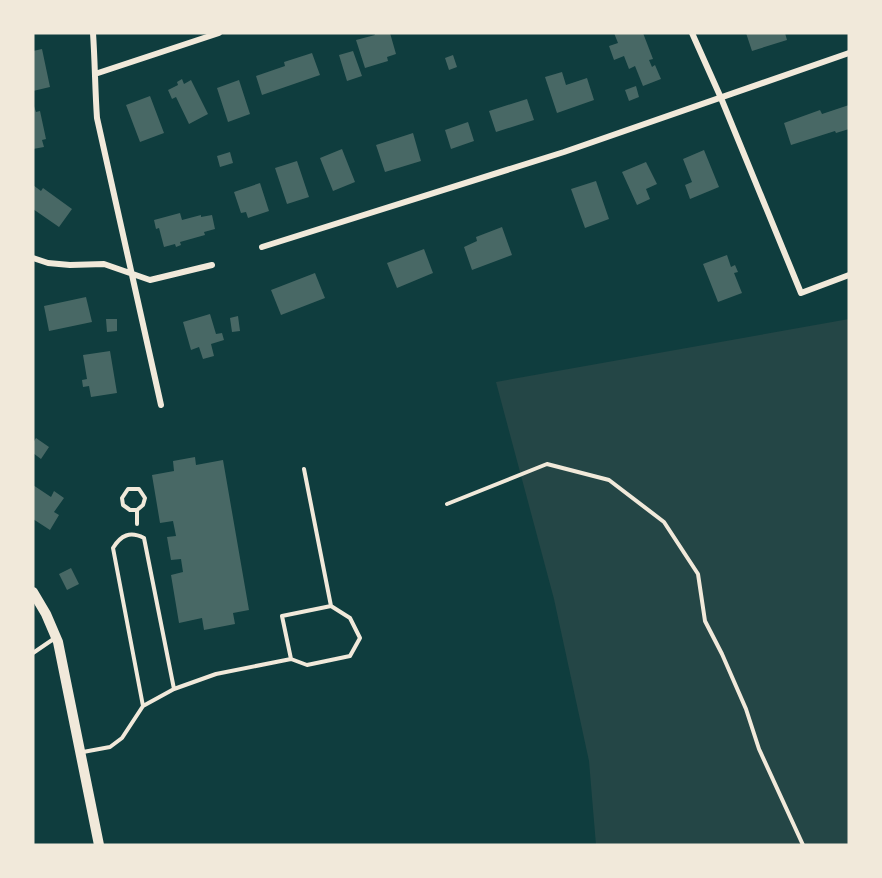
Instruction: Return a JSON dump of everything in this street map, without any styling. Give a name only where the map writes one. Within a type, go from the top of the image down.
[{"type":"street","points":[[93,33],[97,118],[161,405]]},
{"type":"street","points":[[95,74],[219,33]]},
{"type":"street","points":[[692,33],[801,293],[849,275]]},
{"type":"street","points":[[262,247],[564,152],[849,53]]},
{"type":"street","points":[[33,258],[70,266],[104,264],[150,280],[212,266]]},
{"type":"street","points":[[33,592],[56,637],[67,680],[99,845]]},
{"type":"lane","points":[[304,469],[331,606]]},
{"type":"lane","points":[[143,706],[113,548],[118,539],[126,534],[136,534],[144,538],[174,689]]},
{"type":"lane","points":[[81,752],[110,747],[122,738],[143,706],[174,689],[216,674],[291,659],[307,665],[351,656],[360,638],[350,618],[331,606],[282,616],[291,659]]},
{"type":"lane","points":[[33,653],[56,637]]},
{"type":"path","points":[[447,504],[547,464],[609,480],[664,522],[698,574],[705,621],[726,663],[746,709],[759,749],[803,845]]},
{"type":"path","points":[[128,489],[139,489],[144,494],[143,505],[137,510],[130,510],[123,505],[122,498],[128,489]]},
{"type":"shaded area","points":[[849,319],[849,845],[596,845],[589,761],[554,599],[496,382]]},
{"type":"building","points":[[374,33],[390,33],[396,54],[387,57],[388,61],[365,68],[356,40],[375,35]]},
{"type":"building","points":[[614,33],[643,33],[653,59],[649,60],[652,67],[655,65],[661,79],[643,86],[635,66],[629,69],[624,56],[614,60],[609,46],[618,43]]},
{"type":"building","points":[[746,33],[785,33],[787,40],[752,51]]},
{"type":"building","points":[[42,49],[50,87],[33,91],[33,51]]},
{"type":"building","points":[[353,51],[362,76],[347,81],[339,55]]},
{"type":"building","points":[[312,53],[320,75],[262,95],[256,76],[285,66],[284,62]]},
{"type":"building","points":[[453,55],[457,67],[449,70],[445,58]]},
{"type":"building","points":[[562,72],[566,85],[587,78],[594,100],[557,113],[545,77]]},
{"type":"building","points":[[182,79],[184,84],[191,80],[208,114],[189,124],[176,97],[172,99],[168,90],[178,85],[177,82]]},
{"type":"building","points":[[239,80],[250,114],[228,122],[217,88]]},
{"type":"building","points":[[636,86],[639,97],[629,101],[625,90]]},
{"type":"building","points":[[150,96],[164,133],[140,142],[126,105]]},
{"type":"building","points":[[527,99],[534,120],[496,132],[489,111]]},
{"type":"building","points":[[33,103],[36,112],[40,111],[46,139],[42,140],[44,147],[33,149]]},
{"type":"building","points":[[849,105],[849,129],[791,145],[784,123],[820,110],[822,114]]},
{"type":"building","points":[[468,122],[474,141],[451,149],[445,130]]},
{"type":"building","points":[[413,133],[421,161],[385,172],[376,145]]},
{"type":"building","points":[[342,149],[355,182],[333,191],[320,158]]},
{"type":"building","points":[[704,150],[719,187],[690,199],[685,185],[692,182],[683,159]]},
{"type":"building","points":[[230,152],[233,163],[220,167],[217,156]]},
{"type":"building","points":[[297,161],[309,197],[287,204],[275,168]]},
{"type":"building","points":[[646,162],[657,184],[646,189],[650,199],[637,205],[622,172]]},
{"type":"building","points":[[596,181],[609,219],[585,228],[571,189]]},
{"type":"building","points":[[260,183],[269,211],[248,218],[246,212],[241,213],[234,192]]},
{"type":"building","points":[[33,185],[41,191],[43,188],[72,209],[59,227],[33,209]]},
{"type":"building","points":[[180,213],[182,220],[201,215],[201,217],[212,215],[215,229],[204,232],[205,235],[180,242],[181,245],[176,247],[175,244],[164,247],[159,228],[156,229],[154,220]]},
{"type":"building","points":[[502,227],[512,255],[472,270],[464,247],[477,241],[476,237]]},
{"type":"building","points":[[424,249],[433,273],[397,288],[387,263]]},
{"type":"building","points":[[727,255],[731,267],[735,265],[738,272],[734,273],[742,293],[718,302],[703,264]]},
{"type":"building","points":[[315,273],[325,298],[281,315],[271,290]]},
{"type":"building","points":[[86,297],[92,322],[49,331],[44,306]]},
{"type":"building","points":[[210,314],[216,334],[222,333],[224,340],[211,344],[214,356],[203,359],[199,347],[191,350],[183,322]]},
{"type":"building","points":[[238,316],[240,331],[232,332],[230,318]]},
{"type":"building","points":[[106,319],[117,319],[117,331],[107,332]]},
{"type":"building","points":[[110,351],[117,393],[91,397],[89,386],[83,387],[82,380],[87,379],[83,355]]},
{"type":"building","points":[[36,438],[49,447],[41,459],[33,453],[33,443]]},
{"type":"building","points":[[195,457],[196,465],[223,460],[249,610],[233,613],[235,624],[204,630],[202,618],[179,623],[171,575],[183,572],[181,559],[171,560],[167,537],[176,536],[173,521],[160,523],[152,475],[174,471],[173,461]]},
{"type":"building","points":[[33,485],[51,497],[54,491],[64,498],[54,512],[59,515],[50,530],[33,519]]},
{"type":"building","points":[[71,568],[79,584],[67,590],[59,574]]}]
